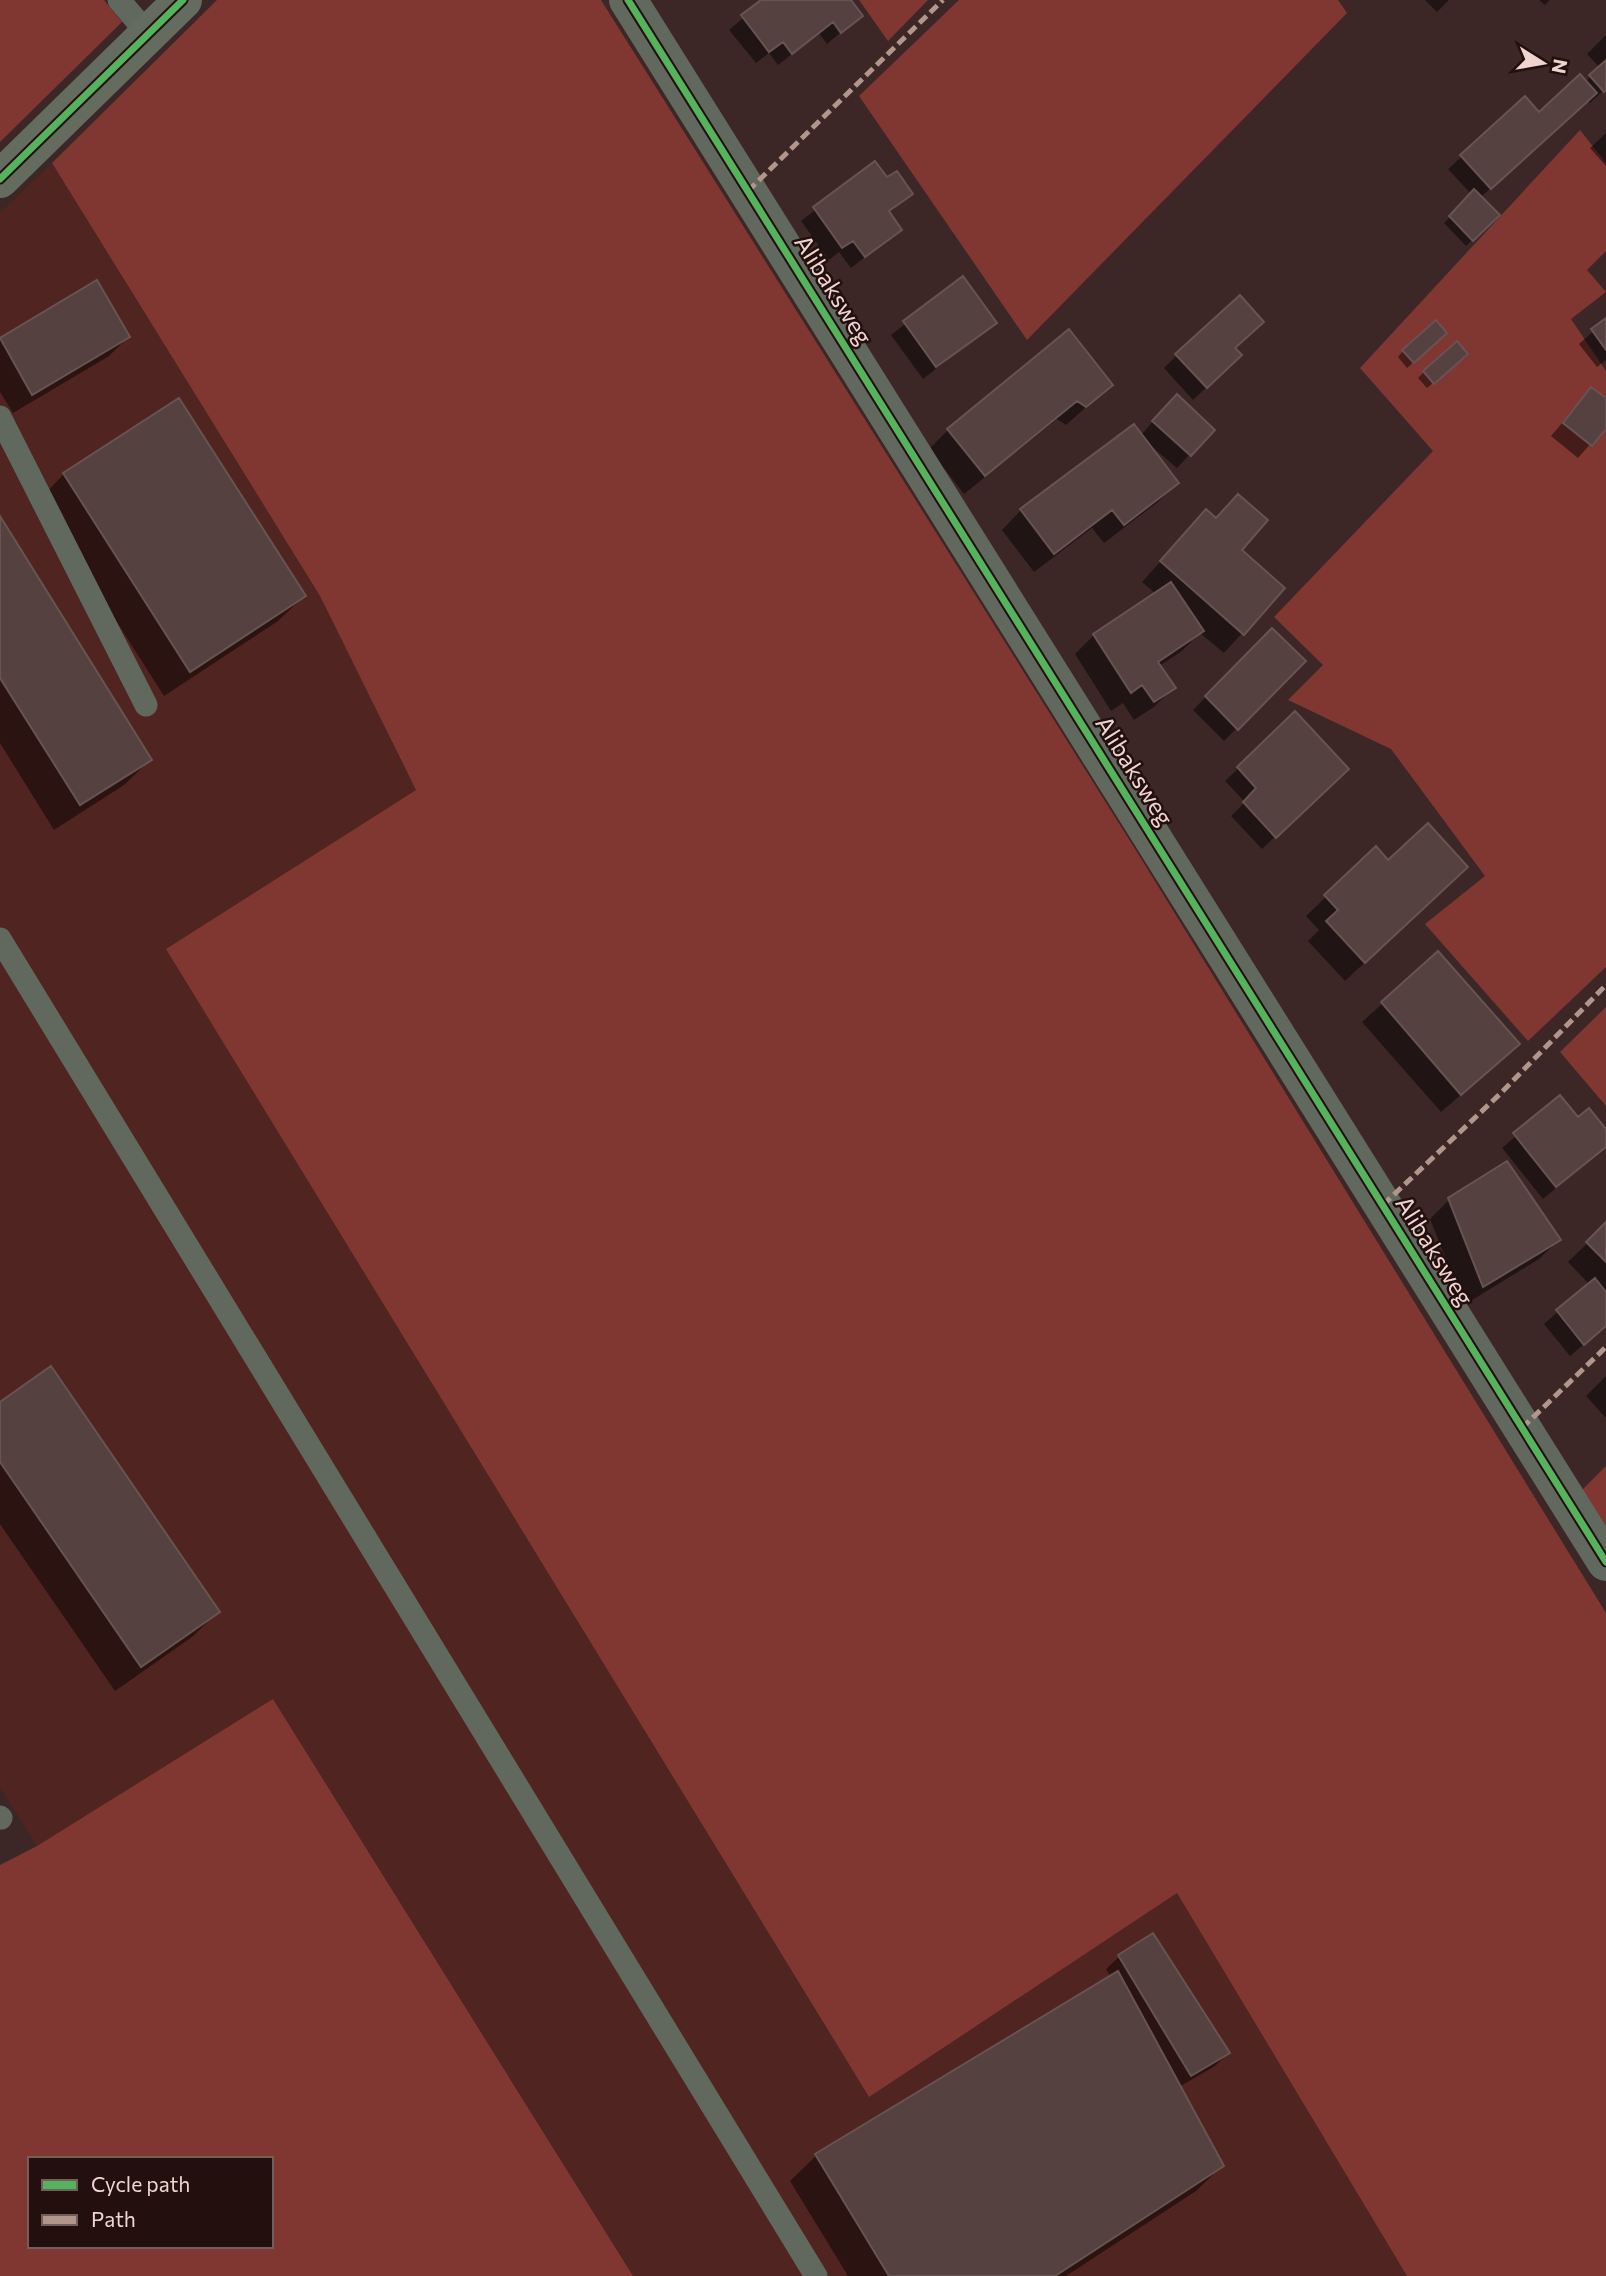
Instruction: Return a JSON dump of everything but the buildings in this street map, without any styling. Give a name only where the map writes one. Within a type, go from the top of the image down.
[{"type":"street","points":[[0,179],[183,0]]},
{"type":"street","name":"Alibaksweg","points":[[628,0],[1606,1562]]},
{"type":"lane","points":[[119,0],[148,34]]},
{"type":"lane","points":[[0,417],[146,705]]},
{"type":"lane","points":[[0,939],[816,2276]]},
{"type":"shaded area","points":[[0,0],[104,0],[122,22],[0,142]]},
{"type":"shaded area","points":[[217,0],[601,0],[1137,852],[1606,1613],[1606,2276],[1407,2276],[1177,1893],[869,2097],[166,949],[416,790],[320,596],[52,163]]},
{"type":"shaded area","points":[[859,0],[928,0],[888,41]]},
{"type":"shaded area","points":[[959,0],[1338,0],[1347,13],[1027,340],[859,96]]},
{"type":"shaded area","points":[[1580,130],[1606,163],[1606,251],[1587,270],[1606,292],[1571,319],[1606,371],[1606,967],[1528,1041],[1425,924],[1485,876],[1391,749],[1288,700],[1323,665],[1274,617],[1433,451],[1360,368]]},
{"type":"shaded area","points":[[52,163],[320,596],[416,790],[167,949],[868,2096],[1177,1892],[1407,2276],[633,2276],[274,1700],[37,1846],[0,1787],[0,213]]},
{"type":"shaded area","points":[[1606,1007],[1606,1106],[1560,1052]]},
{"type":"shaded area","points":[[1606,1466],[1606,1530],[1582,1490]]},
{"type":"shaded area","points":[[273,1699],[633,2276],[0,2276],[0,1865],[37,1846]]},
{"type":"marked path","points":[[748,191],[943,0]]},
{"type":"marked path","points":[[1383,1205],[1501,1093],[1606,985]]},
{"type":"marked path","points":[[1522,1428],[1606,1347]]},
{"type":"cycle path","points":[[0,179],[183,0]]},
{"type":"cycle path","points":[[628,0],[1606,1562]]}]
